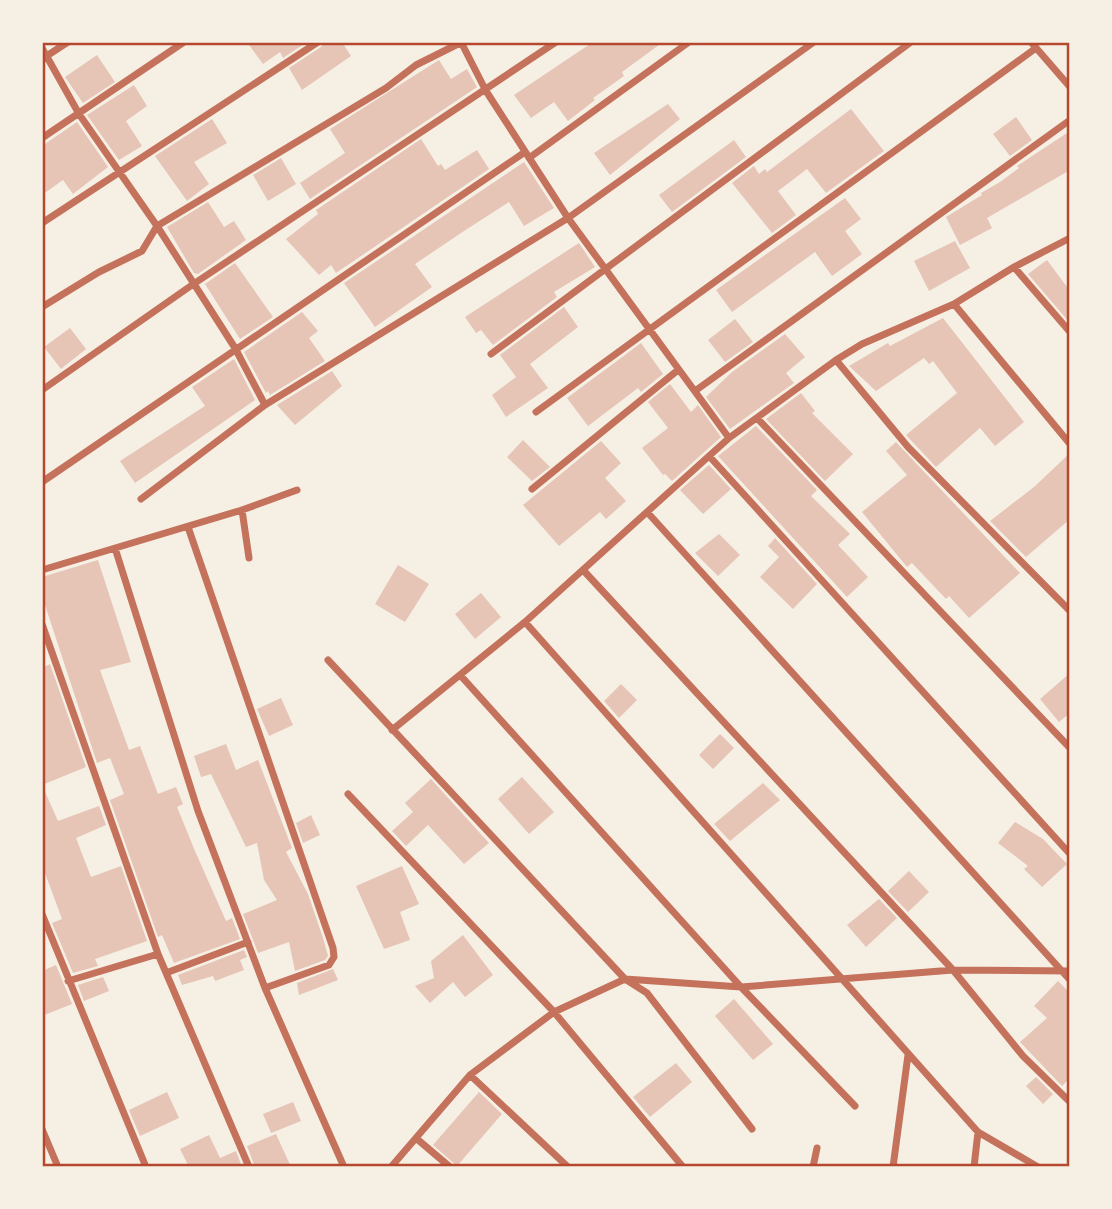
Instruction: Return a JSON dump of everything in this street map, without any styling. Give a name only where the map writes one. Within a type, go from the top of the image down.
[{"type":"street","points":[[45,57],[68,42]]},
{"type":"street","points":[[42,138],[184,42]]},
{"type":"street","points":[[42,223],[318,42]]},
{"type":"street","points":[[42,307],[99,271],[142,251],[157,226],[386,88],[416,65],[461,42],[486,91],[568,218],[648,331],[729,438]]},
{"type":"street","points":[[42,390],[192,285],[556,42]]},
{"type":"street","points":[[42,482],[234,348],[527,155],[690,42]]},
{"type":"street","points":[[141,499],[265,405],[568,218],[814,42]]},
{"type":"street","points":[[491,354],[911,42]]},
{"type":"street","points":[[536,412],[1033,45],[1070,87]]},
{"type":"street","points":[[42,48],[79,114],[157,226],[234,348],[265,405]]},
{"type":"street","points":[[695,391],[1070,120]]},
{"type":"street","points":[[392,730],[461,676],[584,571],[729,438],[836,360],[862,344],[954,304],[1014,267],[1070,238]]},
{"type":"street","points":[[1014,267],[1070,332]]},
{"type":"street","points":[[954,304],[1070,444]]},
{"type":"street","points":[[836,360],[908,447],[1070,611]]},
{"type":"street","points":[[532,489],[678,370]]},
{"type":"street","points":[[758,419],[1070,748]]},
{"type":"street","points":[[710,457],[1070,854]]},
{"type":"street","points":[[42,570],[188,527],[297,490]]},
{"type":"street","points":[[242,510],[249,558]]},
{"type":"street","points":[[649,513],[1066,971],[1070,980]]},
{"type":"street","points":[[188,527],[333,948],[334,957],[329,965],[265,988]]},
{"type":"street","points":[[115,548],[198,811],[265,988],[344,1167]]},
{"type":"street","points":[[584,571],[953,970],[1023,1056],[1070,1102]]},
{"type":"street","points":[[525,622],[978,1132],[1038,1167]]},
{"type":"street","points":[[42,624],[158,954],[249,1167]]},
{"type":"street","points":[[328,660],[625,979],[647,993],[752,1129]]},
{"type":"street","points":[[461,676],[741,987],[855,1106]]},
{"type":"street","points":[[348,794],[554,1012],[683,1167]]},
{"type":"street","points":[[42,914],[45,931],[146,1167]]},
{"type":"street","points":[[166,973],[248,942]]},
{"type":"street","points":[[68,981],[158,954]]},
{"type":"street","points":[[391,1167],[470,1074],[554,1012],[625,979],[741,987],[953,970],[1066,971]]},
{"type":"street","points":[[893,1167],[908,1055]]},
{"type":"street","points":[[470,1074],[568,1167]]},
{"type":"street","points":[[42,1129],[58,1167]]},
{"type":"street","points":[[974,1167],[978,1132]]},
{"type":"street","points":[[417,1139],[450,1167]]},
{"type":"street","points":[[813,1167],[817,1147]]},
{"type":"building","points":[[247,42],[307,42],[283,58],[280,52],[263,64]]},
{"type":"building","points":[[324,42],[342,42],[351,56],[302,90],[289,68],[321,47]]},
{"type":"building","points":[[593,42],[663,42],[622,72],[624,76],[593,98],[595,100],[568,121],[554,102],[531,118],[514,95]]},
{"type":"building","points":[[97,55],[115,82],[83,103],[65,77]]},
{"type":"building","points":[[439,60],[451,79],[467,69],[477,87],[310,199],[300,183],[345,153],[330,129]]},
{"type":"building","points":[[134,85],[147,106],[126,121],[142,146],[119,160],[87,115]]},
{"type":"building","points":[[668,104],[680,119],[610,175],[594,153]]},
{"type":"building","points":[[851,109],[884,151],[826,193],[807,169],[778,191],[796,215],[772,233],[732,183],[754,166],[759,174],[765,169],[767,172]]},
{"type":"building","points":[[1016,117],[1032,140],[1010,156],[993,134]]},
{"type":"building","points":[[212,119],[227,143],[194,162],[209,184],[187,201],[155,156]]},
{"type":"building","points":[[77,122],[108,167],[73,194],[63,180],[42,195],[42,146]]},
{"type":"building","points":[[1070,131],[1070,170],[987,218],[992,228],[960,245],[946,217],[982,195],[981,193],[1019,168],[1017,166]]},
{"type":"building","points":[[421,139],[438,166],[441,164],[445,170],[477,150],[489,169],[336,273],[331,265],[319,275],[286,239],[318,214],[316,210]]},
{"type":"building","points":[[734,140],[746,157],[672,212],[659,195]]},
{"type":"building","points":[[281,158],[296,184],[268,201],[253,175]]},
{"type":"building","points":[[524,162],[554,208],[524,226],[509,202],[464,231],[415,264],[432,287],[375,327],[344,283]]},
{"type":"building","points":[[845,198],[861,219],[845,231],[862,254],[832,276],[815,252],[732,312],[716,290]]},
{"type":"building","points":[[208,202],[224,227],[234,221],[246,240],[198,274],[194,273],[167,227]]},
{"type":"building","points":[[955,241],[970,268],[929,291],[914,261]]},
{"type":"building","points":[[579,243],[595,267],[554,292],[557,297],[493,345],[481,330],[476,333],[465,317]]},
{"type":"building","points":[[1047,260],[1070,291],[1070,323],[1028,274]]},
{"type":"building","points":[[235,263],[273,317],[240,339],[205,284]]},
{"type":"building","points":[[564,307],[578,327],[530,364],[548,388],[506,417],[492,395],[516,377],[500,355]]},
{"type":"building","points":[[302,312],[318,331],[309,338],[325,361],[270,395],[268,391],[266,393],[244,352]]},
{"type":"building","points":[[943,318],[1024,422],[995,446],[980,428],[936,467],[906,435],[957,393],[933,361],[929,364],[924,358],[876,391],[849,366],[888,343],[890,346]]},
{"type":"building","points":[[735,319],[753,342],[725,362],[708,340]]},
{"type":"building","points":[[70,328],[86,349],[61,369],[44,347]]},
{"type":"building","points":[[785,334],[805,357],[786,373],[794,383],[730,429],[706,397],[732,372]]},
{"type":"building","points":[[641,343],[663,374],[641,392],[638,388],[588,426],[567,398]]},
{"type":"building","points":[[234,359],[255,400],[135,483],[120,461],[205,406],[192,387]]},
{"type":"building","points":[[332,371],[342,386],[295,425],[277,405]]},
{"type":"building","points":[[670,384],[691,412],[698,405],[721,437],[672,481],[663,475],[642,448],[668,428],[648,402]]},
{"type":"building","points":[[801,393],[815,411],[812,413],[853,454],[825,481],[766,419]]},
{"type":"building","points":[[756,426],[817,490],[811,496],[850,534],[838,545],[868,577],[847,597],[718,456]]},
{"type":"building","points":[[523,440],[550,467],[532,481],[507,457]]},
{"type":"building","points":[[601,441],[621,463],[605,478],[626,501],[606,519],[600,512],[559,546],[523,505]]},
{"type":"building","points":[[896,442],[1020,573],[969,618],[949,596],[946,599],[912,563],[907,567],[862,512],[907,475],[886,451]]},
{"type":"building","points":[[1070,453],[1070,519],[1026,557],[990,521],[1034,487]]},
{"type":"building","points":[[709,465],[731,489],[703,514],[680,490]]},
{"type":"building","points":[[719,534],[740,555],[718,576],[695,553]]},
{"type":"building","points":[[775,538],[817,584],[793,609],[760,577],[779,557],[768,546]]},
{"type":"building","points":[[98,560],[131,662],[100,670],[129,750],[140,746],[158,794],[176,787],[183,804],[177,807],[195,851],[226,921],[232,918],[240,939],[174,963],[162,935],[158,937],[110,800],[124,794],[110,758],[97,763],[42,596],[42,577]]},
{"type":"building","points":[[398,565],[429,584],[405,622],[375,604]]},
{"type":"building","points":[[481,593],[501,617],[475,639],[455,614]]},
{"type":"building","points":[[50,664],[86,767],[42,785],[42,668]]},
{"type":"building","points":[[1070,673],[1070,713],[1059,722],[1040,699]]},
{"type":"building","points":[[621,684],[637,700],[619,718],[604,701]]},
{"type":"building","points":[[281,698],[293,725],[269,736],[257,709]]},
{"type":"building","points":[[720,734],[734,748],[713,769],[699,755]]},
{"type":"building","points":[[226,744],[236,770],[258,760],[292,848],[286,852],[308,894],[323,938],[328,956],[325,960],[295,971],[289,942],[258,953],[243,914],[277,900],[264,880],[257,843],[246,847],[211,774],[201,777],[194,756]]},
{"type":"building","points":[[522,777],[554,812],[529,834],[498,799]]},
{"type":"building","points":[[431,779],[489,843],[464,864],[428,825],[406,846],[392,831],[413,812],[405,803]]},
{"type":"building","points":[[763,783],[780,800],[730,841],[714,824]]},
{"type":"building","points":[[42,785],[58,821],[99,806],[106,825],[76,838],[91,877],[121,866],[147,941],[95,959],[98,966],[73,973],[52,923],[62,919],[42,865]]},
{"type":"building","points":[[311,815],[320,835],[303,843],[296,823]]},
{"type":"building","points":[[1015,822],[1043,839],[1067,864],[1042,887],[1024,869],[1028,866],[998,843]]},
{"type":"building","points":[[402,866],[419,904],[400,912],[410,940],[384,949],[356,886]]},
{"type":"building","points":[[909,871],[929,892],[908,912],[888,891]]},
{"type":"building","points":[[879,899],[897,918],[866,947],[847,925]]},
{"type":"building","points":[[463,935],[493,975],[465,997],[453,982],[430,1003],[415,986],[434,978],[431,961]]},
{"type":"building","points":[[244,950],[247,957],[240,960],[244,970],[215,981],[213,976],[182,985],[178,975]]},
{"type":"building","points":[[56,965],[72,1004],[42,1016],[42,971]]},
{"type":"building","points":[[333,969],[338,980],[299,995],[297,983]]},
{"type":"building","points":[[103,977],[109,991],[84,1001],[78,985]]},
{"type":"building","points":[[1058,981],[1070,993],[1070,1078],[1062,1086],[1020,1042],[1047,1018],[1034,1006]]},
{"type":"building","points":[[734,999],[773,1044],[753,1060],[715,1016]]},
{"type":"building","points":[[676,1063],[692,1082],[650,1117],[633,1097]]},
{"type":"building","points":[[1036,1077],[1053,1094],[1043,1104],[1026,1086]]},
{"type":"building","points":[[167,1092],[179,1118],[140,1136],[129,1110]]},
{"type":"building","points":[[479,1092],[502,1114],[457,1166],[433,1145]]},
{"type":"building","points":[[293,1102],[301,1121],[271,1133],[263,1114]]},
{"type":"building","points":[[276,1134],[291,1167],[255,1167],[247,1146]]},
{"type":"building","points":[[209,1135],[220,1158],[236,1151],[242,1167],[189,1167],[180,1149]]}]
